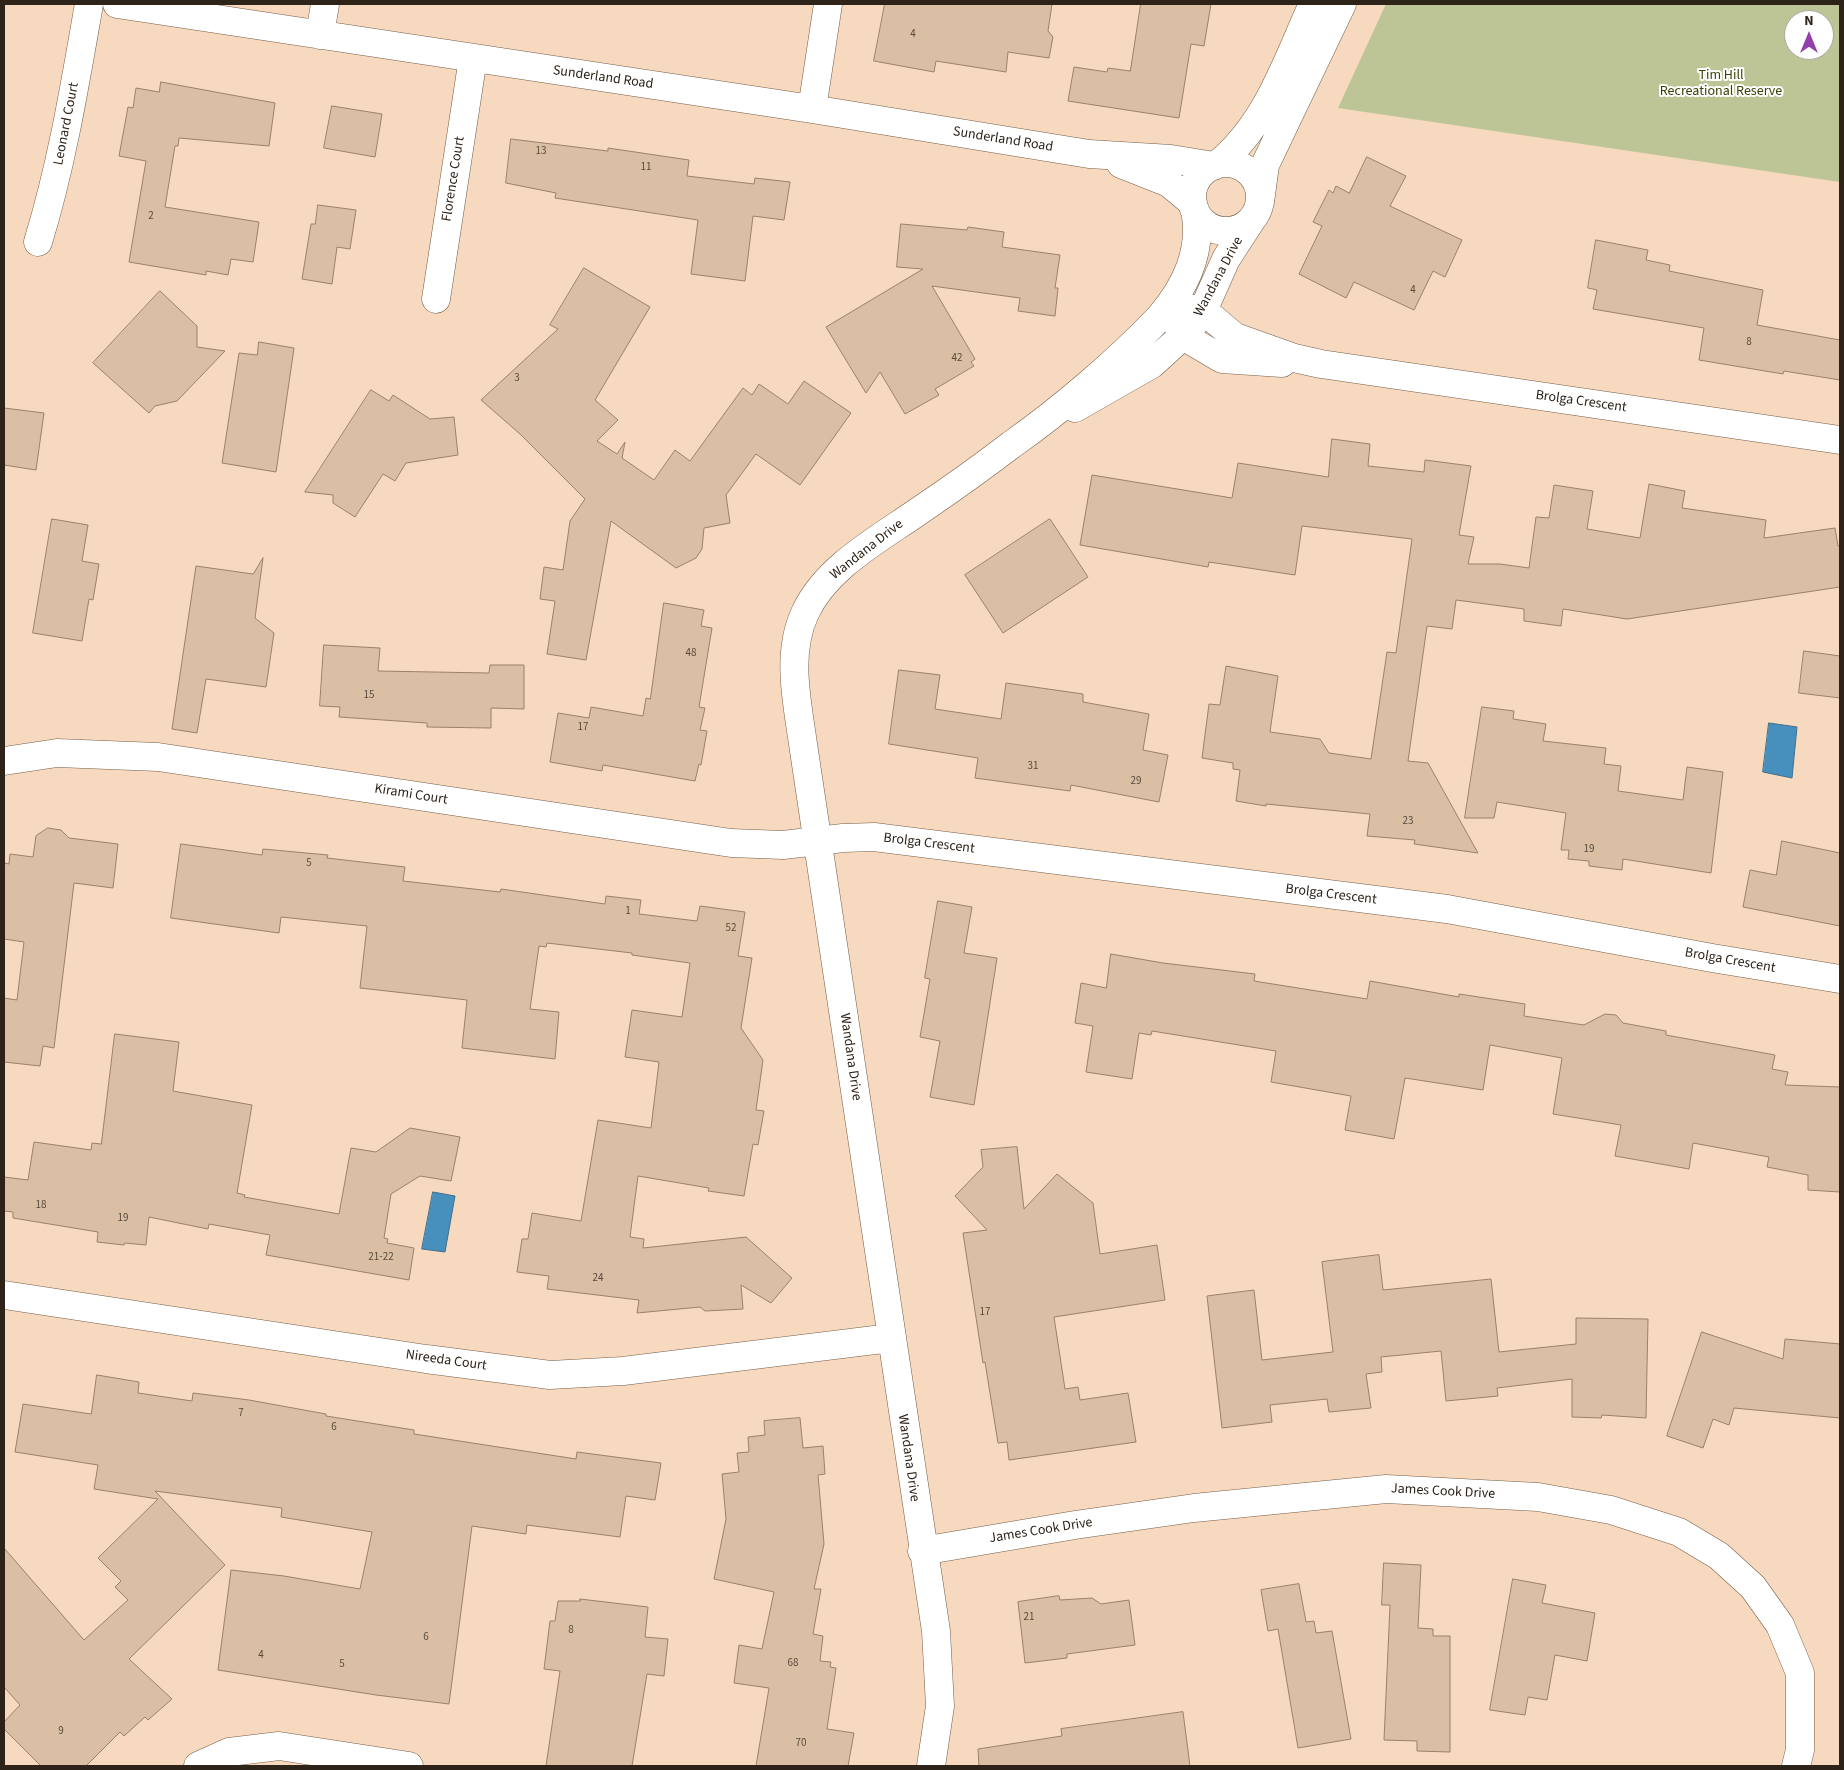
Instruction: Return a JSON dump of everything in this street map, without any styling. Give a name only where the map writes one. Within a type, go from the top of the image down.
[{"type":"street","name":"Leonard Court","points":[[38,242],[52,196],[65,142],[89,4]]},
{"type":"street","name":"Sunderland Road","points":[[117,4],[812,109],[1088,154],[1171,158],[1216,165]]},
{"type":"street","points":[[320,35],[325,4]]},
{"type":"street","points":[[812,109],[828,4]]},
{"type":"street","name":"Wandana Drive","points":[[931,1766],[940,1706],[936,1632],[922,1551],[794,673],[795,643],[805,612],[822,586],[850,560],[1010,447],[1127,348],[1169,306],[1182,287],[1194,259],[1198,233],[1192,196],[1195,182],[1204,171],[1216,165],[1242,143],[1259,120],[1313,4]]},
{"type":"street","name":"Wandana Drive","points":[[1010,447],[1143,370],[1183,336],[1202,310],[1226,259],[1256,210],[1265,165],[1342,4]]},
{"type":"street","name":"Florence Court","points":[[436,299],[473,58]]},
{"type":"street","name":"Sunderland Road","points":[[1088,154],[1168,183],[1194,206]]},
{"type":"street","points":[[1216,165],[1237,165],[1245,169],[1257,183],[1256,210]]},
{"type":"street","name":"Wandana Drive","points":[[1194,206],[1202,221],[1221,230],[1237,229],[1256,210]]},
{"type":"street","points":[[1169,306],[1202,310]]},
{"type":"street","points":[[1169,306],[1183,336]]},
{"type":"street","name":"Brolga Crescent","points":[[1202,310],[1235,337],[1294,358],[1321,364],[1840,440]]},
{"type":"street","name":"Brolga Crescent","points":[[1183,336],[1226,360],[1321,364]]},
{"type":"street","name":"Kirami Court","points":[[4,761],[57,753],[158,757],[731,843],[783,845],[819,842]]},
{"type":"street","name":"Brolga Crescent","points":[[819,842],[843,838],[874,837],[1447,909],[1702,957],[1840,979]]},
{"type":"street","name":"Nireeda Court","points":[[4,1295],[426,1359],[550,1375],[623,1371],[891,1338]]},
{"type":"street","name":"James Cook Drive","points":[[922,1551],[1075,1525],[1194,1508],[1386,1490],[1538,1497],[1611,1510],[1679,1532],[1720,1556],[1752,1587],[1780,1625],[1800,1673],[1800,1750],[1796,1766]]},
{"type":"street","points":[[198,1766],[229,1752],[279,1746],[409,1766]]},
{"type":"green space","name":"Tim Hill Recreational Reserve","points":[[1386,4],[1840,4],[1840,182],[1338,108]]},
{"type":"water","points":[[1769,723],[1797,727],[1792,778],[1763,772]]},
{"type":"water","points":[[433,1192],[455,1196],[445,1252],[422,1249]]},
{"type":"building","points":[[885,4],[1052,4],[1048,31],[1053,37],[1049,58],[1008,52],[1006,72],[936,61],[934,72],[874,61]]},
{"type":"building","points":[[1141,4],[1211,4],[1204,46],[1191,44],[1179,118],[1068,101],[1074,67],[1107,72],[1108,68],[1130,71]]},
{"type":"building","points":[[161,82],[275,103],[269,146],[179,138],[178,146],[175,146],[165,207],[259,222],[253,262],[231,259],[228,275],[206,271],[206,275],[129,262],[146,161],[119,156],[128,107],[133,108],[136,88],[159,92]]},
{"type":"building","points":[[332,106],[382,114],[375,157],[324,148]]},
{"type":"building","points":[[511,139],[608,151],[608,148],[689,160],[687,176],[754,184],[755,178],[790,182],[784,220],[753,216],[745,281],[691,274],[698,220],[555,198],[556,193],[506,183]]},
{"type":"building","points":[[1367,157],[1406,176],[1390,206],[1462,240],[1445,277],[1433,271],[1414,310],[1354,282],[1346,298],[1299,274],[1322,226],[1313,222],[1329,190],[1333,193],[1336,186],[1349,193]]},
{"type":"building","points":[[318,205],[356,210],[350,249],[337,247],[332,284],[302,279],[311,224],[315,224]]},
{"type":"building","points":[[901,224],[967,230],[968,227],[1004,232],[1002,247],[1060,255],[1055,288],[1058,288],[1055,316],[1018,311],[1020,298],[932,286],[975,359],[971,362],[974,366],[935,389],[939,395],[905,414],[880,372],[866,393],[826,327],[923,269],[897,267]]},
{"type":"building","points":[[1596,240],[1648,250],[1646,260],[1670,265],[1669,271],[1763,290],[1757,325],[1840,340],[1840,380],[1784,371],[1783,374],[1699,360],[1704,328],[1593,309],[1597,290],[1588,288]]},
{"type":"building","points":[[584,268],[650,307],[595,400],[618,420],[597,441],[617,454],[625,442],[622,458],[654,480],[675,450],[690,461],[743,388],[752,395],[759,384],[788,404],[804,381],[851,413],[800,485],[756,454],[726,495],[730,523],[704,528],[702,549],[696,558],[676,568],[611,521],[586,660],[547,654],[555,601],[540,599],[544,567],[563,570],[570,521],[585,499],[520,434],[481,400],[558,329],[550,325]]},
{"type":"building","points":[[160,291],[197,326],[197,347],[225,351],[177,401],[155,406],[149,413],[93,363]]},
{"type":"building","points":[[259,342],[294,348],[276,472],[222,463],[239,353],[257,355]]},
{"type":"building","points":[[371,390],[389,401],[393,395],[430,419],[454,417],[458,455],[406,463],[395,481],[383,474],[355,517],[333,503],[333,495],[305,492]]},
{"type":"building","points":[[4,408],[44,413],[36,470],[4,465]]},
{"type":"building","points":[[1332,439],[1370,444],[1368,466],[1424,472],[1425,460],[1471,466],[1459,535],[1474,537],[1468,564],[1500,564],[1529,568],[1536,517],[1549,518],[1554,485],[1593,491],[1587,529],[1640,538],[1649,484],[1685,491],[1682,508],[1766,520],[1764,538],[1835,528],[1838,546],[1840,546],[1840,587],[1627,619],[1563,609],[1561,626],[1524,621],[1524,609],[1456,600],[1452,629],[1427,626],[1408,761],[1428,763],[1478,853],[1414,844],[1415,840],[1367,836],[1370,814],[1266,804],[1266,806],[1236,801],[1240,770],[1233,769],[1233,763],[1202,758],[1209,704],[1220,705],[1226,666],[1278,676],[1270,732],[1320,739],[1329,753],[1371,759],[1387,652],[1396,653],[1412,539],[1302,526],[1295,575],[1209,562],[1208,567],[1080,545],[1092,475],[1232,498],[1238,463],[1328,477]]},
{"type":"building","points":[[52,519],[88,525],[82,561],[99,564],[93,600],[89,599],[82,641],[33,633]]},
{"type":"building","points":[[1050,519],[1088,577],[1003,633],[965,575]]},
{"type":"building","points":[[263,558],[255,618],[274,633],[266,687],[206,679],[197,733],[172,729],[196,566],[253,574]]},
{"type":"building","points":[[664,603],[704,610],[701,626],[712,628],[699,707],[705,708],[700,730],[707,731],[701,765],[699,764],[695,781],[603,765],[602,771],[550,762],[558,713],[589,718],[591,707],[643,716],[646,698],[650,699]]},
{"type":"building","points":[[324,645],[380,648],[378,671],[489,673],[490,665],[524,665],[524,709],[491,708],[491,728],[427,727],[427,723],[339,717],[340,707],[320,706]]},
{"type":"building","points":[[1804,651],[1840,656],[1840,698],[1799,693]]},
{"type":"building","points":[[899,670],[940,675],[935,709],[1001,719],[1006,683],[1083,694],[1083,702],[1149,714],[1143,750],[1168,755],[1159,802],[1071,785],[1070,791],[975,778],[978,758],[889,744]]},
{"type":"building","points":[[1482,707],[1514,711],[1513,719],[1546,724],[1543,741],[1606,748],[1604,764],[1621,766],[1618,791],[1683,800],[1687,767],[1723,772],[1711,873],[1623,859],[1622,870],[1589,866],[1589,861],[1568,859],[1569,850],[1561,850],[1566,813],[1497,802],[1494,818],[1465,818]]},
{"type":"building","points":[[48,828],[61,830],[69,838],[118,844],[113,888],[74,883],[54,1048],[43,1046],[40,1066],[4,1062],[4,998],[17,1000],[24,942],[4,939],[4,863],[9,864],[10,854],[33,857],[36,836]]},
{"type":"building","points":[[1782,841],[1840,853],[1840,926],[1743,907],[1750,870],[1776,875]]},
{"type":"building","points":[[181,844],[262,855],[263,849],[328,855],[327,858],[405,867],[403,881],[500,892],[501,889],[605,904],[606,896],[641,900],[639,914],[697,921],[700,906],[745,912],[738,956],[752,958],[741,1028],[763,1060],[756,1110],[764,1111],[758,1145],[753,1144],[744,1196],[708,1191],[709,1188],[638,1176],[630,1237],[644,1239],[643,1248],[746,1237],[792,1278],[771,1303],[741,1285],[743,1309],[705,1311],[700,1307],[637,1313],[639,1300],[547,1289],[549,1276],[517,1272],[522,1239],[528,1239],[532,1213],[581,1221],[598,1120],[651,1128],[659,1062],[625,1057],[632,1010],[682,1017],[690,963],[632,955],[632,953],[547,943],[546,947],[539,946],[530,1009],[559,1012],[555,1059],[462,1048],[467,1000],[360,988],[367,926],[281,917],[279,933],[171,918]]},
{"type":"building","points":[[938,901],[972,907],[964,953],[997,958],[974,1105],[930,1097],[940,1041],[920,1037],[930,979],[925,978]]},
{"type":"building","points":[[1111,954],[1163,963],[1255,974],[1254,981],[1367,999],[1370,981],[1459,997],[1459,994],[1525,1004],[1524,1016],[1584,1025],[1605,1014],[1616,1015],[1623,1023],[1666,1031],[1666,1035],[1775,1055],[1772,1069],[1788,1072],[1785,1085],[1840,1087],[1840,1192],[1808,1190],[1808,1175],[1767,1167],[1769,1157],[1693,1143],[1689,1169],[1615,1156],[1621,1125],[1553,1114],[1562,1058],[1490,1045],[1483,1090],[1405,1078],[1394,1139],[1345,1130],[1351,1096],[1271,1082],[1276,1051],[1152,1031],[1151,1035],[1139,1033],[1132,1079],[1086,1072],[1093,1026],[1075,1023],[1081,983],[1106,988]]},
{"type":"building","points":[[115,1034],[179,1042],[173,1091],[252,1105],[237,1193],[245,1195],[244,1197],[339,1214],[351,1148],[376,1152],[410,1128],[460,1137],[451,1181],[420,1176],[391,1194],[384,1238],[388,1239],[387,1243],[414,1248],[409,1280],[266,1255],[270,1235],[209,1224],[208,1229],[149,1217],[146,1245],[125,1243],[124,1245],[97,1242],[98,1232],[13,1218],[13,1212],[4,1211],[4,1177],[28,1180],[34,1142],[91,1150],[92,1143],[101,1144]]},
{"type":"building","points":[[1017,1147],[1024,1209],[1057,1174],[1093,1203],[1100,1254],[1157,1245],[1165,1300],[1054,1317],[1065,1389],[1078,1387],[1080,1400],[1128,1393],[1136,1442],[1009,1460],[1007,1442],[998,1443],[985,1362],[983,1363],[963,1233],[987,1230],[955,1196],[983,1167],[981,1150]]},
{"type":"building","points":[[1379,1255],[1383,1290],[1491,1279],[1499,1352],[1576,1344],[1576,1318],[1648,1319],[1646,1418],[1602,1415],[1601,1418],[1572,1417],[1572,1379],[1497,1388],[1498,1396],[1446,1401],[1441,1351],[1381,1357],[1382,1372],[1366,1374],[1371,1408],[1329,1412],[1327,1399],[1270,1405],[1272,1422],[1222,1428],[1207,1296],[1254,1290],[1262,1360],[1333,1352],[1322,1262]]},
{"type":"building","points":[[1702,1332],[1783,1359],[1785,1339],[1840,1344],[1840,1418],[1734,1408],[1729,1425],[1713,1419],[1703,1448],[1667,1436]]},
{"type":"building","points":[[97,1375],[139,1382],[138,1393],[192,1401],[193,1393],[249,1400],[326,1414],[326,1416],[414,1430],[414,1434],[576,1459],[577,1452],[661,1463],[655,1500],[626,1496],[620,1537],[527,1525],[526,1534],[472,1526],[449,1704],[376,1695],[218,1670],[231,1570],[284,1576],[360,1589],[372,1532],[281,1517],[282,1508],[155,1491],[225,1565],[129,1659],[172,1699],[148,1720],[145,1717],[124,1736],[120,1732],[86,1766],[41,1766],[4,1729],[4,1722],[20,1705],[4,1687],[4,1548],[84,1640],[128,1600],[115,1587],[121,1581],[98,1558],[158,1499],[94,1489],[98,1465],[15,1452],[23,1404],[91,1414]]},
{"type":"building","points":[[800,1418],[803,1448],[823,1446],[825,1474],[818,1475],[824,1544],[814,1589],[821,1589],[813,1634],[823,1636],[820,1661],[831,1662],[830,1667],[836,1668],[827,1729],[854,1733],[848,1766],[756,1766],[769,1688],[734,1683],[739,1645],[762,1649],[774,1592],[714,1579],[726,1519],[722,1474],[739,1472],[737,1453],[749,1452],[748,1437],[765,1435],[764,1421]]},
{"type":"building","points":[[1384,1563],[1421,1565],[1418,1628],[1433,1629],[1433,1636],[1450,1636],[1450,1752],[1417,1751],[1417,1741],[1384,1740],[1390,1605],[1382,1605]]},
{"type":"building","points":[[1513,1579],[1546,1585],[1542,1603],[1595,1613],[1587,1661],[1555,1655],[1547,1700],[1528,1697],[1525,1715],[1490,1710]]},
{"type":"building","points":[[1299,1584],[1306,1622],[1314,1621],[1316,1633],[1332,1631],[1351,1739],[1298,1748],[1278,1629],[1268,1631],[1261,1590]]},
{"type":"building","points":[[1059,1596],[1060,1600],[1092,1598],[1101,1604],[1129,1600],[1135,1645],[1067,1654],[1067,1658],[1025,1663],[1018,1602]]},
{"type":"building","points":[[580,1599],[648,1607],[645,1637],[668,1639],[664,1676],[647,1674],[632,1766],[546,1766],[560,1671],[544,1669],[550,1621],[555,1621],[558,1601],[580,1601]]},
{"type":"building","points":[[1183,1712],[1190,1766],[979,1766],[978,1749],[1062,1736],[1061,1729]]}]
